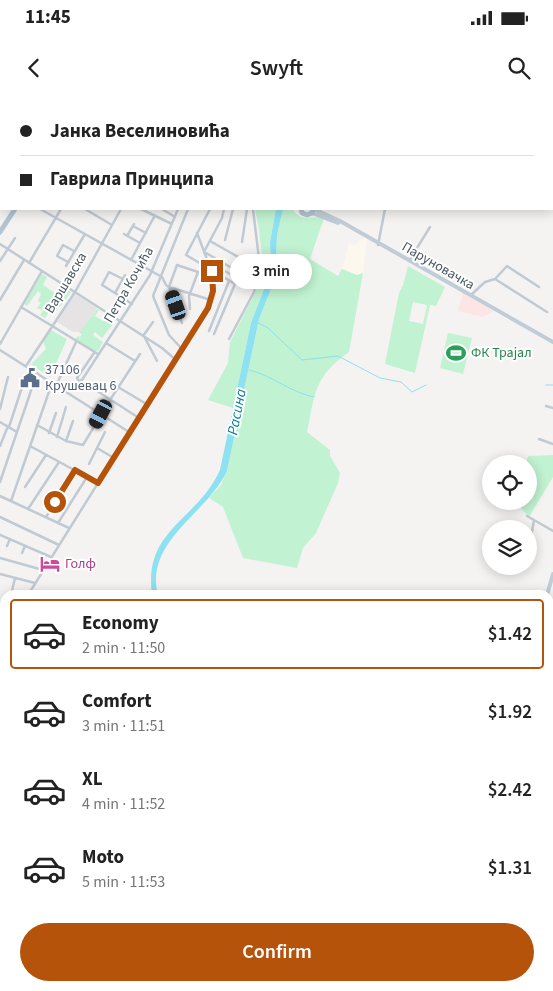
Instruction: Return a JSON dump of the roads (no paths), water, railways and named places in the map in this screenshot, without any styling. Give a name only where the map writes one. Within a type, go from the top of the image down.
[{"type":"main road","points":[[0,228],[13,210]]},
{"type":"main road","points":[[0,232],[13,210]]},
{"type":"main road","points":[[301,210],[305,215],[313,210]]},
{"type":"main road","name":"Паруновачка","points":[[313,210],[410,261],[546,339]]},
{"type":"main road","name":"Паруновачка","points":[[378,244],[552,342]]},
{"type":"main road","points":[[548,590],[553,574]]},
{"type":"street","points":[[42,210],[162,276],[166,285],[212,300]]},
{"type":"street","points":[[29,263],[60,210]]},
{"type":"street","points":[[87,210],[112,225]]},
{"type":"street","points":[[93,214],[95,210]]},
{"type":"street","name":"Варшавска","points":[[26,366],[75,292],[120,210]]},
{"type":"street","points":[[143,210],[172,224]]},
{"type":"street","points":[[164,210],[175,216]]},
{"type":"street","name":"Петра Кочића","points":[[94,353],[77,378],[79,381],[82,380],[152,271],[178,210]]},
{"type":"street","points":[[182,349],[169,335],[154,298],[188,210]]},
{"type":"street","points":[[210,210],[186,256],[235,284],[214,334]]},
{"type":"street","points":[[205,252],[224,210]]},
{"type":"street","points":[[225,240],[233,210]]},
{"type":"street","points":[[242,242],[247,210]]},
{"type":"street","points":[[229,340],[254,292],[260,263],[253,210]]},
{"type":"street","points":[[378,244],[385,210]]},
{"type":"street","points":[[131,260],[154,217]]},
{"type":"street","points":[[127,236],[134,225],[146,233]]},
{"type":"street","points":[[410,261],[430,227]]},
{"type":"street","points":[[31,590],[148,406],[212,300],[212,271],[198,233]]},
{"type":"street","points":[[66,266],[85,234]]},
{"type":"street","points":[[124,234],[140,243]]},
{"type":"street","points":[[0,261],[15,238]]},
{"type":"street","points":[[210,241],[256,267]]},
{"type":"street","points":[[59,242],[74,251]]},
{"type":"street","points":[[0,244],[166,350],[176,360]]},
{"type":"street","points":[[57,256],[63,245]]},
{"type":"street","points":[[205,252],[237,271]]},
{"type":"street","points":[[53,253],[68,262]]},
{"type":"street","points":[[0,300],[24,260]]},
{"type":"street","points":[[208,262],[247,283],[260,263]]},
{"type":"street","points":[[182,323],[170,287],[177,265],[198,272],[190,292],[188,303],[190,309]]},
{"type":"street","points":[[471,295],[485,282],[495,278],[507,266],[539,287]]},
{"type":"street","points":[[0,344],[42,271]]},
{"type":"street","points":[[100,289],[108,271],[122,279]]},
{"type":"street","points":[[115,293],[125,275]]},
{"type":"street","points":[[495,278],[547,312]]},
{"type":"street","points":[[209,332],[229,281]]},
{"type":"street","points":[[102,285],[132,304]]},
{"type":"street","points":[[22,307],[98,354]]},
{"type":"street","points":[[144,336],[152,322]]},
{"type":"street","points":[[144,336],[157,361]]},
{"type":"street","points":[[56,386],[76,342]]},
{"type":"street","name":"Петра Кочића","points":[[106,343],[136,361]]},
{"type":"street","points":[[0,350],[130,432]]},
{"type":"street","points":[[37,425],[66,441],[83,445],[140,354]]},
{"type":"street","points":[[0,482],[37,373]]},
{"type":"street","points":[[0,409],[8,377]]},
{"type":"street","points":[[0,446],[9,427],[24,381]]},
{"type":"street","points":[[11,501],[52,383]]},
{"type":"street","points":[[90,387],[139,418]]},
{"type":"street","points":[[118,387],[148,406]]},
{"type":"street","points":[[546,406],[553,408]]},
{"type":"street","points":[[57,436],[66,407]]},
{"type":"street","points":[[50,433],[56,413]]},
{"type":"street","points":[[66,441],[73,421]]},
{"type":"street","points":[[0,422],[16,432]]},
{"type":"street","points":[[89,464],[105,432]]},
{"type":"street","points":[[539,439],[553,444]]},
{"type":"street","points":[[30,446],[98,483]]},
{"type":"street","points":[[97,448],[114,458]]},
{"type":"street","points":[[25,487],[46,455]]},
{"type":"street","points":[[28,509],[59,462]]},
{"type":"street","points":[[46,517],[75,470]]},
{"type":"street","points":[[58,523],[87,477]]},
{"type":"street","points":[[0,496],[70,528]]},
{"type":"street","points":[[527,516],[534,520]]},
{"type":"street","points":[[0,518],[59,544]]},
{"type":"street","points":[[537,522],[553,531]]},
{"type":"street","points":[[0,535],[51,557]]},
{"type":"street","points":[[7,546],[10,539]]},
{"type":"street","points":[[22,553],[25,546]]},
{"type":"street","points":[[0,558],[43,570]]},
{"type":"street","points":[[0,574],[35,583]]},
{"type":"street","points":[[12,590],[15,578]]},
{"type":"water","name":"Расина","points":[[276,210],[283,210],[277,235],[275,279],[259,319],[227,471],[206,501],[180,528],[169,543],[160,559],[156,576],[157,590],[152,590],[151,573],[163,540],[198,502],[220,470],[251,323],[269,276],[271,262],[270,242]]},
{"type":"waterway","points":[[258,323],[268,328],[302,360],[338,356],[380,378],[401,382],[412,392],[426,385]]},
{"type":"waterway","points":[[249,370],[266,376],[297,392],[314,397]]},
{"type":"waterway","points":[[546,385],[553,385]]},
{"type":"place","name":"ФК Трајал","points":[[456,353]]},
{"type":"place","name":"37106 Крушевац 6","points":[[30,378]]},
{"type":"place","name":"Голф","points":[[50,564]]}]
